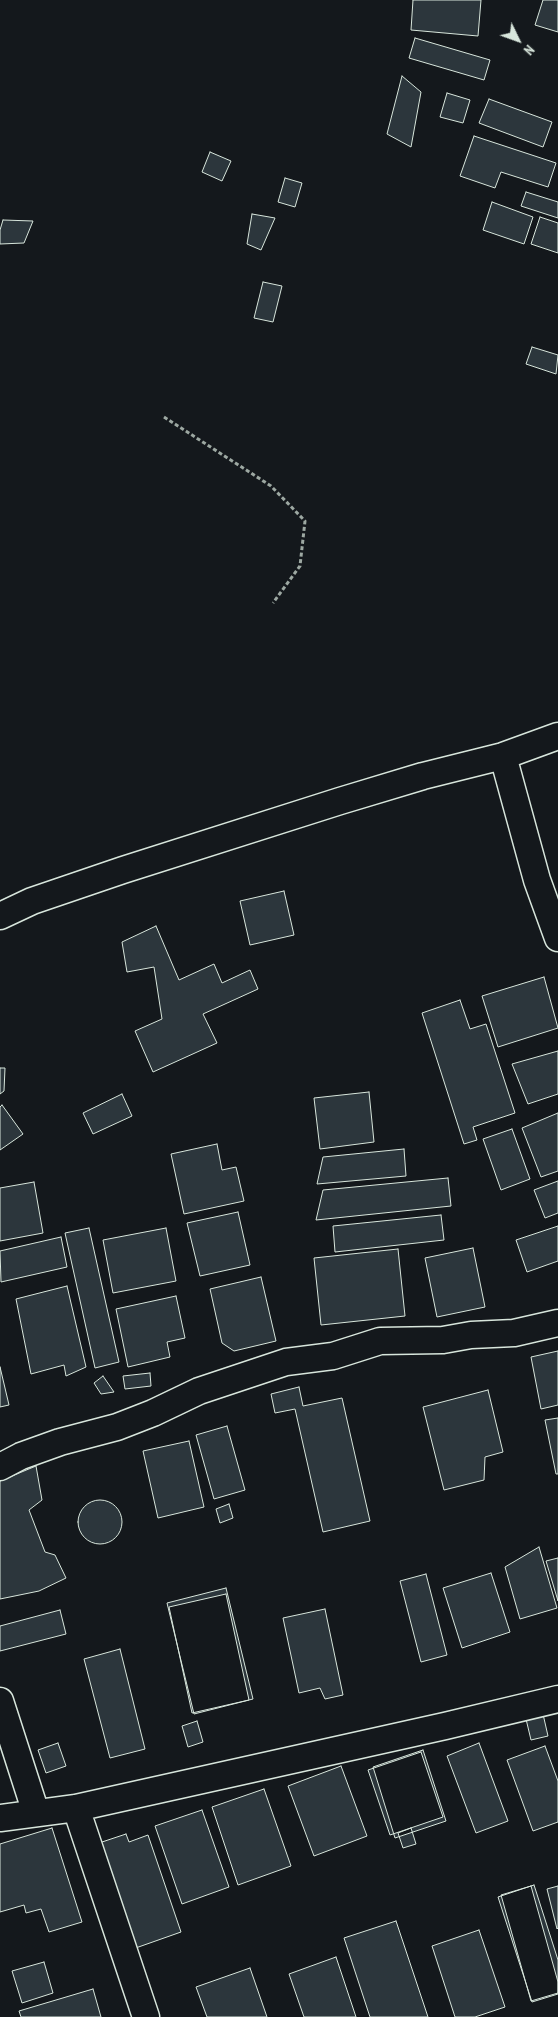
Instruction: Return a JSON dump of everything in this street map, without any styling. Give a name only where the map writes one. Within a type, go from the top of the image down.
[{"type":"street","points":[[0,916],[32,900],[331,804],[423,776],[503,756],[558,736]]},
{"type":"street","points":[[503,756],[537,880],[558,938]]},
{"type":"street","points":[[0,1467],[36,1450],[117,1427],[153,1413],[198,1391],[286,1362],[333,1356],[380,1341],[443,1340],[471,1335],[514,1333],[558,1323]]},
{"type":"street","points":[[0,1818],[76,1808],[558,1699]]},
{"type":"street","points":[[0,1701],[36,1813]]},
{"type":"street","points":[[76,1808],[146,2017]]},
{"type":"path","points":[[164,417],[271,486],[305,521],[300,566],[273,603]]},
{"type":"building","points":[[413,0],[481,0],[478,36],[411,30]]},
{"type":"building","points":[[543,0],[558,0],[558,32],[535,25]]},
{"type":"building","points":[[415,38],[490,60],[484,80],[409,58]]},
{"type":"building","points":[[402,76],[421,92],[411,147],[387,134]]},
{"type":"building","points":[[447,93],[470,100],[463,123],[440,117]]},
{"type":"building","points":[[489,99],[552,122],[543,147],[479,123]]},
{"type":"building","points":[[474,136],[556,163],[548,187],[501,172],[495,188],[460,176]]},
{"type":"building","points":[[210,152],[231,161],[222,181],[202,172]]},
{"type":"building","points":[[285,178],[302,183],[295,207],[278,202]]},
{"type":"building","points":[[526,192],[558,202],[558,218],[521,206]]},
{"type":"building","points":[[492,202],[533,217],[524,244],[483,230]]},
{"type":"building","points":[[252,214],[275,218],[261,250],[247,244]]},
{"type":"building","points":[[540,217],[558,223],[558,253],[531,244]]},
{"type":"building","points":[[3,220],[33,221],[24,243],[0,244],[0,230]]},
{"type":"building","points":[[263,282],[282,286],[273,322],[254,318]]},
{"type":"building","points":[[532,347],[558,355],[556,374],[526,364]]},
{"type":"building","points":[[284,891],[294,935],[250,945],[240,901]]},
{"type":"building","points":[[156,926],[179,980],[214,964],[222,983],[250,970],[258,989],[203,1014],[217,1043],[153,1072],[135,1031],[162,1019],[154,967],[127,972],[122,942]]},
{"type":"building","points":[[544,977],[558,1028],[498,1047],[482,996]]},
{"type":"building","points":[[460,1000],[470,1029],[486,1024],[515,1113],[473,1127],[477,1140],[464,1144],[422,1013]]},
{"type":"building","points":[[558,1051],[558,1094],[528,1104],[512,1064]]},
{"type":"building","points":[[0,1068],[5,1068],[4,1091],[0,1094]]},
{"type":"building","points":[[369,1092],[374,1142],[320,1149],[314,1098]]},
{"type":"building","points":[[122,1094],[132,1116],[93,1134],[83,1113]]},
{"type":"building","points":[[2,1105],[23,1134],[0,1150],[0,1107]]},
{"type":"building","points":[[558,1113],[558,1171],[541,1177],[522,1128]]},
{"type":"building","points":[[512,1129],[530,1179],[501,1190],[483,1139]]},
{"type":"building","points":[[217,1144],[222,1170],[236,1167],[244,1201],[184,1214],[171,1154]]},
{"type":"building","points":[[404,1149],[406,1176],[317,1184],[323,1157]]},
{"type":"building","points":[[448,1178],[451,1206],[316,1220],[323,1190]]},
{"type":"building","points":[[558,1181],[558,1213],[545,1218],[534,1190]]},
{"type":"building","points":[[34,1182],[43,1233],[0,1241],[0,1188]]},
{"type":"building","points":[[238,1212],[250,1265],[200,1276],[187,1223]]},
{"type":"building","points":[[441,1215],[444,1240],[335,1252],[333,1226]]},
{"type":"building","points":[[558,1226],[558,1261],[527,1272],[516,1240]]},
{"type":"building","points":[[89,1228],[119,1362],[95,1368],[65,1233]]},
{"type":"building","points":[[166,1228],[176,1281],[113,1293],[103,1240]]},
{"type":"building","points":[[61,1237],[67,1267],[1,1282],[0,1251]]},
{"type":"building","points":[[473,1248],[485,1307],[437,1317],[425,1258]]},
{"type":"building","points":[[398,1249],[405,1316],[321,1325],[314,1258]]},
{"type":"building","points":[[261,1277],[276,1341],[234,1351],[222,1343],[210,1289]]},
{"type":"building","points":[[67,1286],[86,1367],[66,1376],[64,1365],[31,1374],[16,1299]]},
{"type":"building","points":[[176,1296],[185,1338],[167,1342],[170,1357],[128,1367],[116,1309]]},
{"type":"building","points":[[558,1351],[558,1405],[541,1409],[531,1357]]},
{"type":"building","points":[[0,1367],[9,1405],[0,1407]]},
{"type":"building","points":[[150,1373],[151,1386],[125,1389],[123,1376]]},
{"type":"building","points":[[103,1376],[114,1392],[101,1394],[94,1383]]},
{"type":"building","points":[[299,1387],[303,1406],[342,1398],[370,1521],[323,1532],[295,1409],[275,1413],[271,1394]]},
{"type":"building","points":[[488,1390],[503,1452],[485,1457],[484,1480],[444,1490],[423,1407]]},
{"type":"building","points":[[558,1418],[558,1474],[556,1474],[545,1420]]},
{"type":"building","points":[[227,1426],[245,1490],[214,1499],[196,1435]]},
{"type":"building","points":[[189,1441],[204,1507],[158,1518],[143,1451]]},
{"type":"building","points":[[36,1466],[42,1500],[29,1510],[45,1552],[55,1555],[66,1578],[39,1591],[0,1599],[0,1481]]},
{"type":"building","points":[[96,1500],[104,1500],[116,1506],[122,1522],[116,1538],[104,1544],[96,1544],[84,1538],[78,1526],[78,1518],[84,1506]]},
{"type":"building","points":[[229,1504],[233,1518],[220,1523],[216,1509]]},
{"type":"building","points":[[539,1547],[557,1608],[520,1619],[505,1567]]},
{"type":"building","points":[[558,1558],[558,1601],[546,1561]]},
{"type":"building","points":[[491,1573],[510,1632],[462,1648],[443,1588]]},
{"type":"building","points":[[426,1574],[447,1655],[421,1662],[400,1581]]},
{"type":"building","points":[[226,1588],[253,1699],[194,1714],[167,1603]]},
{"type":"building","points":[[226,1594],[249,1700],[192,1713],[169,1607]]},
{"type":"building","points":[[325,1609],[343,1695],[325,1699],[320,1688],[299,1693],[283,1618]]},
{"type":"building","points":[[60,1610],[66,1634],[0,1651],[0,1626]]},
{"type":"building","points":[[120,1649],[145,1749],[110,1758],[84,1659]]},
{"type":"building","points":[[543,1714],[548,1736],[531,1740],[526,1719]]},
{"type":"building","points":[[197,1721],[203,1742],[188,1747],[182,1726]]},
{"type":"building","points":[[58,1743],[66,1766],[46,1773],[38,1750]]},
{"type":"building","points":[[479,1743],[508,1821],[476,1833],[447,1756]]},
{"type":"building","points":[[545,1746],[558,1781],[558,1822],[533,1831],[507,1760]]},
{"type":"building","points":[[423,1750],[446,1821],[395,1838],[373,1767]]},
{"type":"building","points":[[421,1752],[443,1817],[390,1835],[368,1770]]},
{"type":"building","points":[[341,1766],[367,1836],[314,1856],[288,1786]]},
{"type":"building","points":[[264,1789],[291,1866],[238,1885],[212,1807]]},
{"type":"building","points":[[202,1810],[229,1887],[182,1904],[155,1826]]},
{"type":"building","points":[[52,1828],[82,1922],[49,1932],[41,1909],[26,1913],[24,1905],[0,1912],[0,1844]]},
{"type":"building","points":[[411,1828],[416,1844],[403,1848],[398,1833]]},
{"type":"building","points":[[126,1834],[129,1842],[148,1835],[181,1932],[130,1950],[93,1845]]},
{"type":"building","points":[[534,1885],[558,1960],[558,1994],[532,2002],[498,1897]]},
{"type":"building","points":[[531,1886],[558,1982],[558,1993],[531,2001],[501,1895]]},
{"type":"building","points":[[558,1886],[558,1928],[557,1929],[547,1889]]},
{"type":"building","points":[[396,1921],[428,2017],[370,2017],[344,1938]]},
{"type":"building","points":[[479,1930],[505,2007],[475,2017],[455,2017],[432,1946]]},
{"type":"building","points":[[336,1957],[356,2017],[304,2017],[289,1974]]},
{"type":"building","points":[[44,1962],[53,1993],[22,2003],[12,1971]]},
{"type":"building","points":[[250,1968],[267,2017],[207,2017],[196,1987]]},
{"type":"building","points":[[93,1989],[101,2017],[21,2017],[19,2011]]}]
